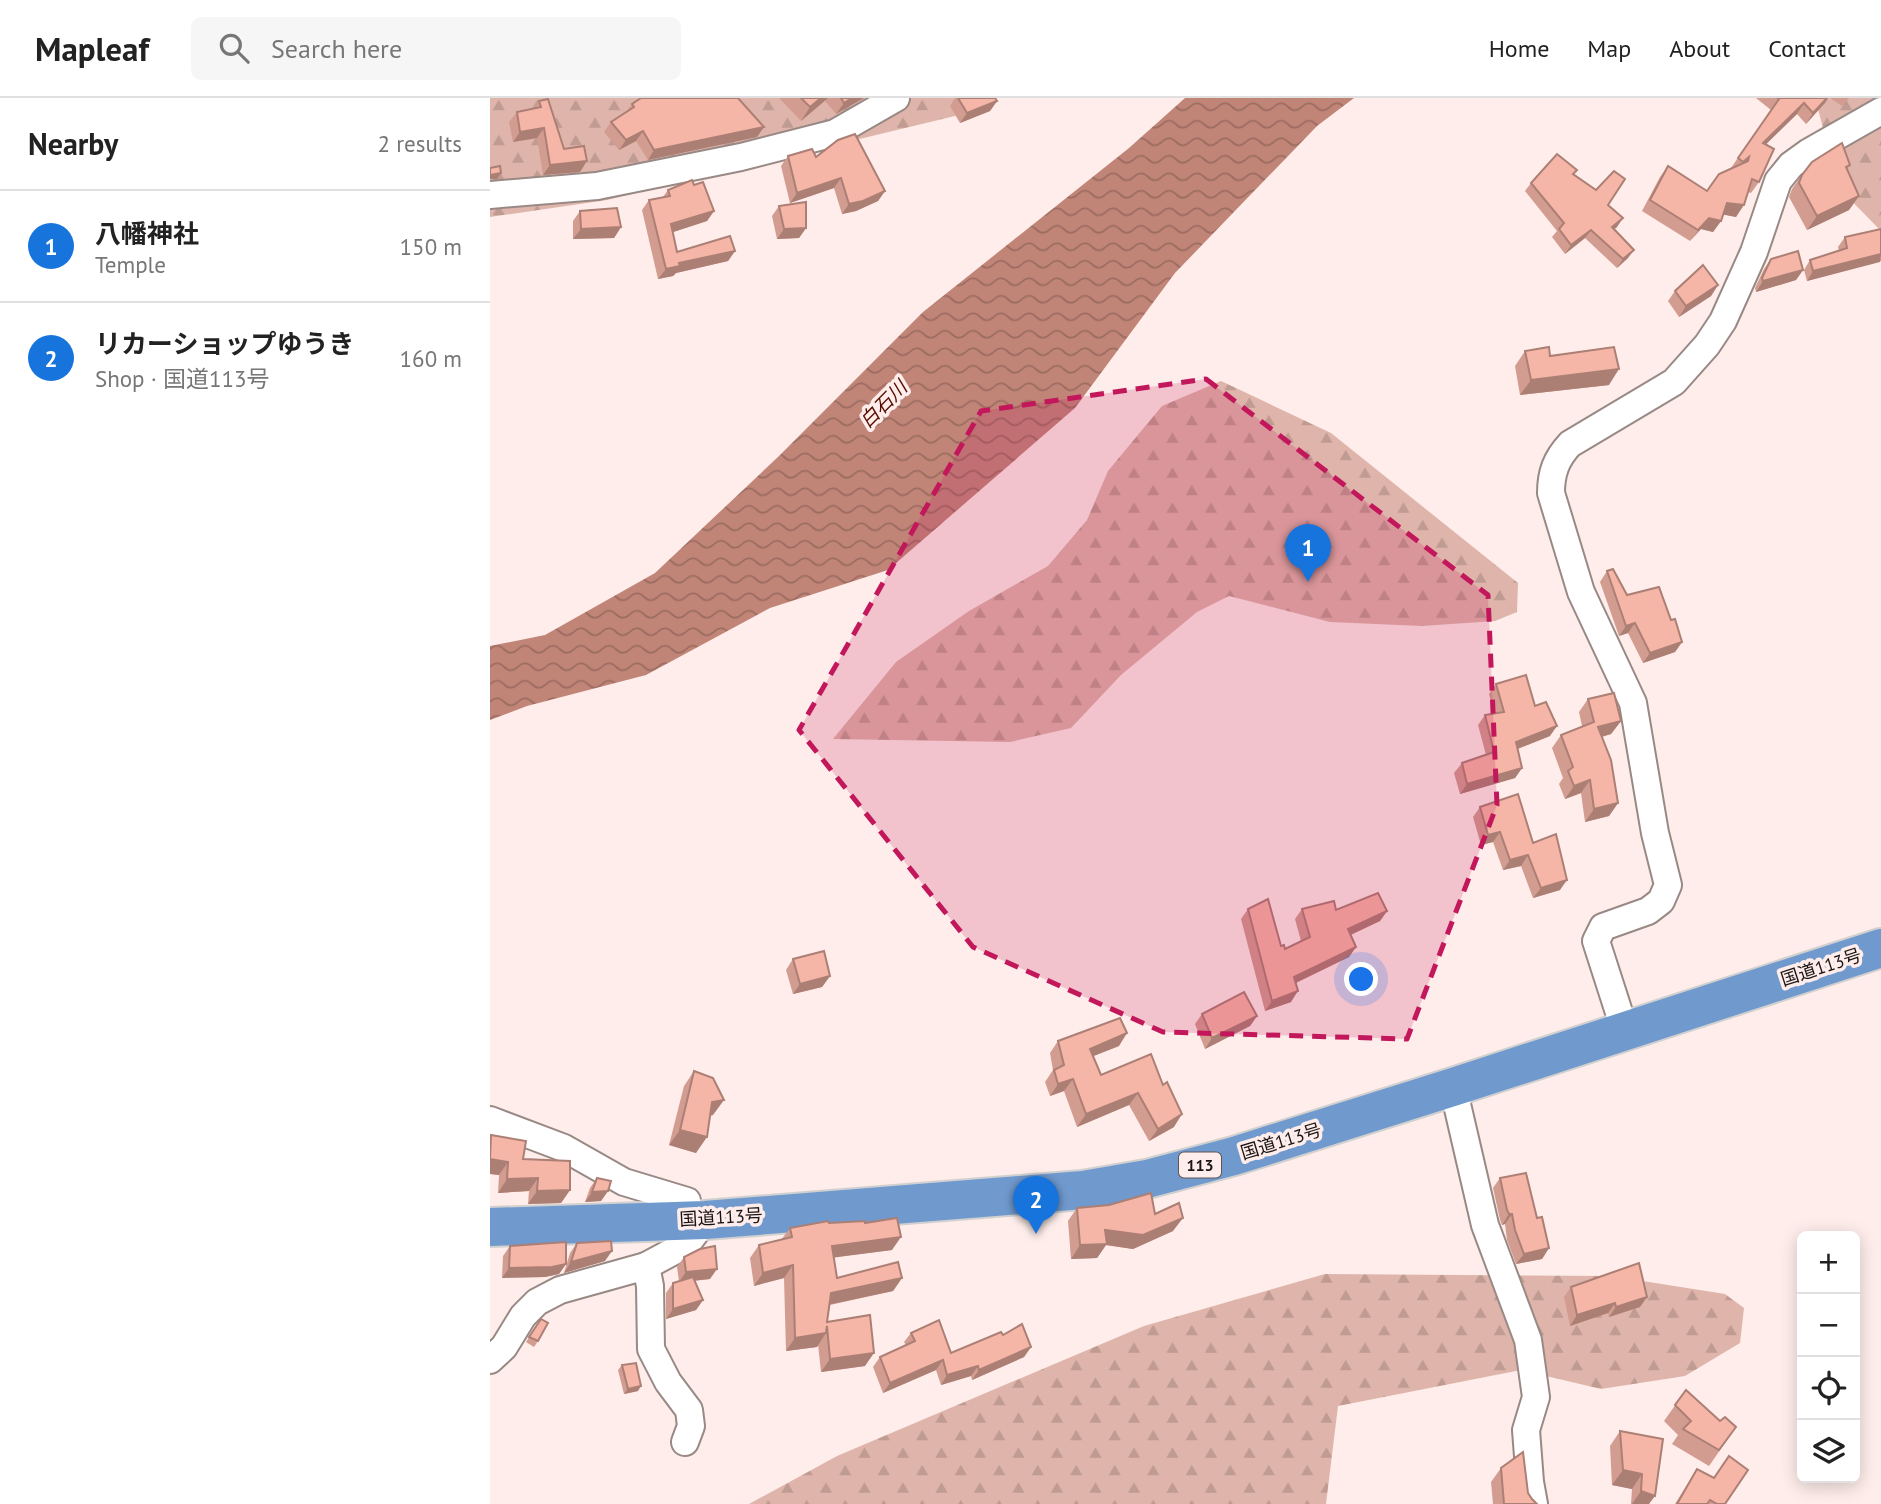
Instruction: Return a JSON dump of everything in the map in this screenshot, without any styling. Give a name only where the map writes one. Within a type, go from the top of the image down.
[{"type":"highway","name":"国道113号","points":[[490,1227],[697,1219],[1083,1190],[1147,1179],[1234,1156],[1881,948]]},
{"type":"street","points":[[490,195],[597,186],[741,157],[835,134],[896,98]]},
{"type":"street","points":[[1625,1031],[1596,941],[1602,927],[1648,911],[1661,901],[1668,885],[1655,833],[1633,703],[1581,592],[1551,493],[1551,477],[1559,456],[1570,444],[1626,408],[1674,382],[1707,345],[1723,321],[1755,252],[1778,181],[1791,165],[1881,111]]},
{"type":"street","points":[[1453,1087],[1485,1225],[1528,1340],[1536,1397],[1526,1430],[1534,1504]]},
{"type":"street","points":[[490,1120],[564,1148],[624,1182],[687,1201],[697,1219],[687,1244],[646,1266],[560,1290],[537,1302],[523,1316],[504,1347],[490,1360]]},
{"type":"street","points":[[646,1266],[650,1286],[652,1349],[668,1382],[689,1410],[691,1426],[685,1442]]},
{"type":"highlighted area","points":[[1206,379],[1488,595],[1497,805],[1407,1039],[1163,1032],[973,947],[799,730],[981,411]]},
{"type":"green space","points":[[490,98],[991,98],[955,116],[607,200],[490,217]]},
{"type":"green space","points":[[1815,98],[1881,98],[1881,231],[1839,188]]},
{"type":"green space","points":[[1221,381],[1331,433],[1518,583],[1517,612],[1495,621],[1422,626],[1330,622],[1229,596],[1197,612],[1121,675],[1071,728],[1010,742],[833,739],[896,662],[969,611],[1048,566],[1087,520],[1108,471],[1162,406]]},
{"type":"green space","points":[[1325,1274],[1611,1276],[1725,1294],[1744,1308],[1740,1343],[1685,1376],[1601,1389],[1521,1370],[1338,1406],[1326,1504],[749,1504],[837,1456],[1144,1326]]},
{"type":"water","name":"白石川","points":[[1185,98],[1354,98],[1317,126],[1175,273],[1075,408],[888,570],[770,608],[646,675],[527,706],[490,720],[490,646],[545,635],[655,573],[779,456],[923,312],[1129,148]]},
{"type":"building","points":[[641,98],[738,98],[764,127],[654,150],[643,131],[626,140],[611,122],[634,107],[632,104]]},
{"type":"building","points":[[801,98],[821,98],[810,107]]},
{"type":"building","points":[[958,98],[995,98],[997,101],[967,113]]},
{"type":"building","points":[[1778,98],[1827,98],[1813,113],[1804,103],[1763,143],[1774,149],[1759,182],[1752,179],[1744,205],[1727,203],[1721,221],[1709,218],[1698,230],[1650,200],[1668,166],[1707,191],[1719,174],[1748,161],[1749,157],[1743,162],[1738,158]]},
{"type":"building","points":[[548,99],[564,149],[584,146],[587,161],[550,165],[544,128],[520,132],[517,112],[541,107],[539,101]]},
{"type":"building","points":[[855,134],[885,191],[849,204],[841,178],[797,193],[788,156],[812,149],[816,157],[838,140]]},
{"type":"building","points":[[1842,143],[1850,165],[1846,167],[1859,196],[1817,216],[1799,183],[1812,162]]},
{"type":"building","points":[[1557,154],[1577,170],[1573,174],[1596,190],[1614,171],[1625,179],[1608,205],[1623,218],[1612,227],[1634,250],[1623,259],[1591,230],[1571,245],[1559,229],[1564,223],[1531,183]]},
{"type":"building","points":[[500,166],[501,173],[490,175],[490,168]]},
{"type":"building","points":[[692,180],[694,185],[703,182],[714,211],[671,224],[677,252],[730,236],[735,251],[679,263],[680,266],[666,269],[649,200],[670,196],[668,190]]},
{"type":"building","points":[[806,202],[806,228],[784,229],[779,206]]},
{"type":"building","points":[[617,208],[621,227],[581,229],[580,211]]},
{"type":"building","points":[[1881,229],[1881,254],[1813,271],[1810,260],[1847,248],[1845,237]]},
{"type":"building","points":[[1798,251],[1803,270],[1763,281],[1771,259]]},
{"type":"building","points":[[1703,265],[1718,285],[1686,306],[1675,291]]},
{"type":"building","points":[[1549,347],[1550,356],[1614,347],[1619,369],[1531,380],[1525,351]]},
{"type":"building","points":[[1613,569],[1627,595],[1659,587],[1671,620],[1675,619],[1682,642],[1650,653],[1635,623],[1626,626],[1607,571]]},
{"type":"building","points":[[1526,675],[1535,706],[1546,702],[1557,726],[1516,742],[1522,768],[1467,784],[1462,763],[1494,752],[1485,715],[1504,712],[1496,684]]},
{"type":"building","points":[[1614,693],[1621,721],[1598,727],[1611,760],[1618,803],[1594,809],[1590,780],[1574,786],[1568,771],[1573,767],[1561,735],[1594,722],[1588,699]]},
{"type":"building","points":[[1518,794],[1533,843],[1556,834],[1567,880],[1541,888],[1528,855],[1510,860],[1500,832],[1488,835],[1480,807]]},
{"type":"building","points":[[1378,893],[1387,911],[1348,929],[1356,947],[1294,977],[1298,991],[1272,1001],[1248,909],[1268,899],[1281,946],[1284,945],[1285,949],[1310,937],[1302,909],[1334,901],[1336,910]]},
{"type":"building","points":[[824,951],[830,976],[800,984],[793,959]]},
{"type":"building","points":[[1244,992],[1257,1016],[1212,1038],[1202,1014]]},
{"type":"building","points":[[1120,1018],[1127,1033],[1090,1049],[1101,1075],[1151,1054],[1163,1085],[1167,1082],[1182,1114],[1158,1129],[1138,1093],[1086,1114],[1073,1079],[1058,1084],[1054,1070],[1064,1065],[1058,1041]]},
{"type":"building","points":[[694,1071],[713,1078],[724,1100],[712,1102],[707,1137],[680,1130]]},
{"type":"building","points":[[491,1135],[526,1141],[523,1159],[570,1161],[570,1190],[537,1191],[538,1178],[507,1179],[508,1162],[490,1159]]},
{"type":"building","points":[[1526,1173],[1537,1218],[1542,1217],[1549,1248],[1524,1254],[1512,1214],[1507,1210],[1500,1178]]},
{"type":"building","points":[[597,1178],[611,1181],[608,1191],[592,1192]]},
{"type":"building","points":[[1151,1193],[1155,1214],[1179,1203],[1183,1218],[1143,1235],[1105,1230],[1107,1244],[1080,1245],[1077,1208],[1109,1205]]},
{"type":"building","points":[[897,1218],[901,1237],[832,1246],[837,1278],[898,1262],[902,1278],[831,1293],[827,1322],[870,1315],[874,1353],[830,1359],[827,1326],[826,1333],[795,1338],[793,1265],[763,1273],[759,1245],[792,1237],[790,1228],[828,1221],[865,1223]]},
{"type":"building","points":[[611,1241],[612,1251],[571,1262],[577,1243]]},
{"type":"building","points":[[566,1242],[566,1264],[509,1268],[510,1246]]},
{"type":"building","points":[[715,1246],[717,1269],[686,1272],[684,1257],[700,1249]]},
{"type":"building","points":[[1639,1263],[1647,1297],[1616,1307],[1615,1303],[1577,1315],[1571,1287]]},
{"type":"building","points":[[693,1277],[703,1300],[673,1309],[673,1283]]},
{"type":"building","points":[[541,1319],[548,1323],[538,1341],[529,1337]]},
{"type":"building","points":[[939,1320],[951,1353],[1001,1332],[1003,1335],[1022,1324],[1031,1347],[979,1370],[978,1366],[947,1375],[943,1360],[890,1383],[880,1357],[915,1341],[911,1333]]},
{"type":"building","points":[[636,1363],[641,1386],[628,1389],[622,1365]]},
{"type":"building","points":[[1686,1390],[1720,1421],[1725,1417],[1736,1427],[1719,1450],[1683,1429],[1691,1421],[1675,1405]]},
{"type":"building","points":[[1620,1431],[1663,1439],[1655,1496],[1641,1491],[1642,1474],[1623,1470]]},
{"type":"building","points":[[1523,1452],[1528,1493],[1537,1504],[1504,1504],[1501,1468]]},
{"type":"building","points":[[1729,1456],[1748,1470],[1725,1504],[1710,1500],[1707,1504],[1677,1504],[1697,1469],[1714,1478]]},
{"type":"place","name":"八幡神社","points":[[1308,582]]},
{"type":"place","name":"リカーショップゆうき","points":[[1036,1234]]}]
